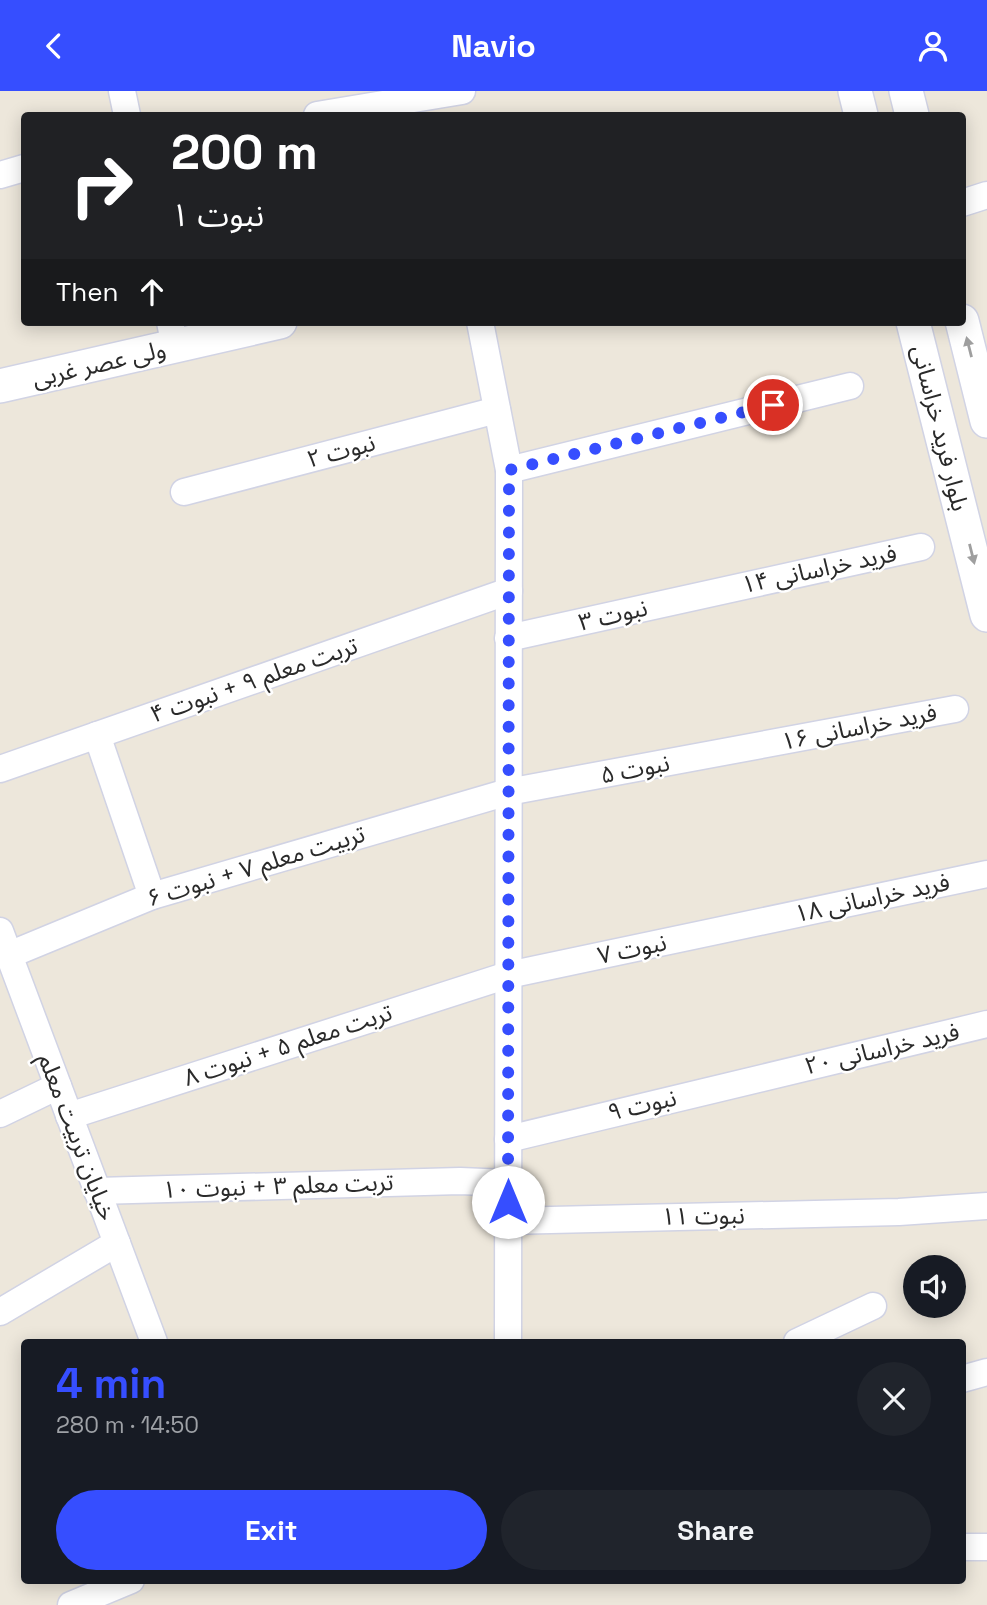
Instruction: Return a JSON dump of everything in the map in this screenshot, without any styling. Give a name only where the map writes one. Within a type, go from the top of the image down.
[{"type":"street","points":[[122,91],[126,112]]},
{"type":"street","points":[[335,112],[462,91]]},
{"type":"street","points":[[855,91],[860,112]]},
{"type":"street","points":[[906,91],[911,112]]},
{"type":"street","points":[[0,175],[21,169]]},
{"type":"street","points":[[966,202],[987,195]]},
{"type":"street","name":"ولی عصر غربی","points":[[0,386],[172,334],[244,326]]},
{"type":"street","points":[[481,326],[509,470],[508,1339]]},
{"type":"street","name":"بلوار فرید خراسانی","points":[[914,326],[987,615]]},
{"type":"street","name":"بلوار فرید خراسانی","points":[[963,326],[987,421]]},
{"type":"street","points":[[509,470],[850,386]]},
{"type":"street","name":"نبوت ۲","points":[[184,492],[497,410]]},
{"type":"street","name":"فرید خراسانی ۱۴","points":[[718,592],[921,547]]},
{"type":"street","name":"تربت معلم ۹ + نبوت ۴","points":[[0,769],[509,591]]},
{"type":"street","name":"نبوت ۳","points":[[508,638],[718,592]]},
{"type":"street","name":"فرید خراسانی ۱۶","points":[[763,745],[955,709]]},
{"type":"street","points":[[97,735],[152,896]]},
{"type":"street","name":"نبوت ۵","points":[[508,792],[763,745]]},
{"type":"street","name":"تربیت معلم ۷ + نبوت ۶","points":[[4,943],[152,896],[508,792]]},
{"type":"street","name":"فرید خراسانی ۱۸","points":[[757,923],[987,874]]},
{"type":"street","name":"نبوت ۷","points":[[508,975],[757,923]]},
{"type":"street","name":"خیایان تربیت معلم","points":[[4,943],[153,1339]]},
{"type":"street","name":"تربت معلم ۵ + نبوت ۸","points":[[69,1116],[508,975]]},
{"type":"street","name":"فرید خراسانی ۲۰","points":[[778,1074],[987,1024]]},
{"type":"street","name":"نبوت ۹","points":[[508,1139],[778,1074]]},
{"type":"street","points":[[0,1115],[58,1086]]},
{"type":"street","name":"تربت معلم ۳ + نبوت ۱۰","points":[[97,1191],[460,1181],[508,1183]]},
{"type":"street","name":"نبوت ۱۱","points":[[508,1221],[899,1212],[987,1206]]},
{"type":"street","points":[[0,1311],[117,1243]]},
{"type":"street","points":[[803,1339],[873,1306]]},
{"type":"street","points":[[966,1378],[987,1372]]},
{"type":"street","points":[[966,1547],[987,1547]]},
{"type":"street","points":[[71,1605],[121,1584]]},
{"type":"route","points":[[508,1202],[509,470],[773,405]]}]
